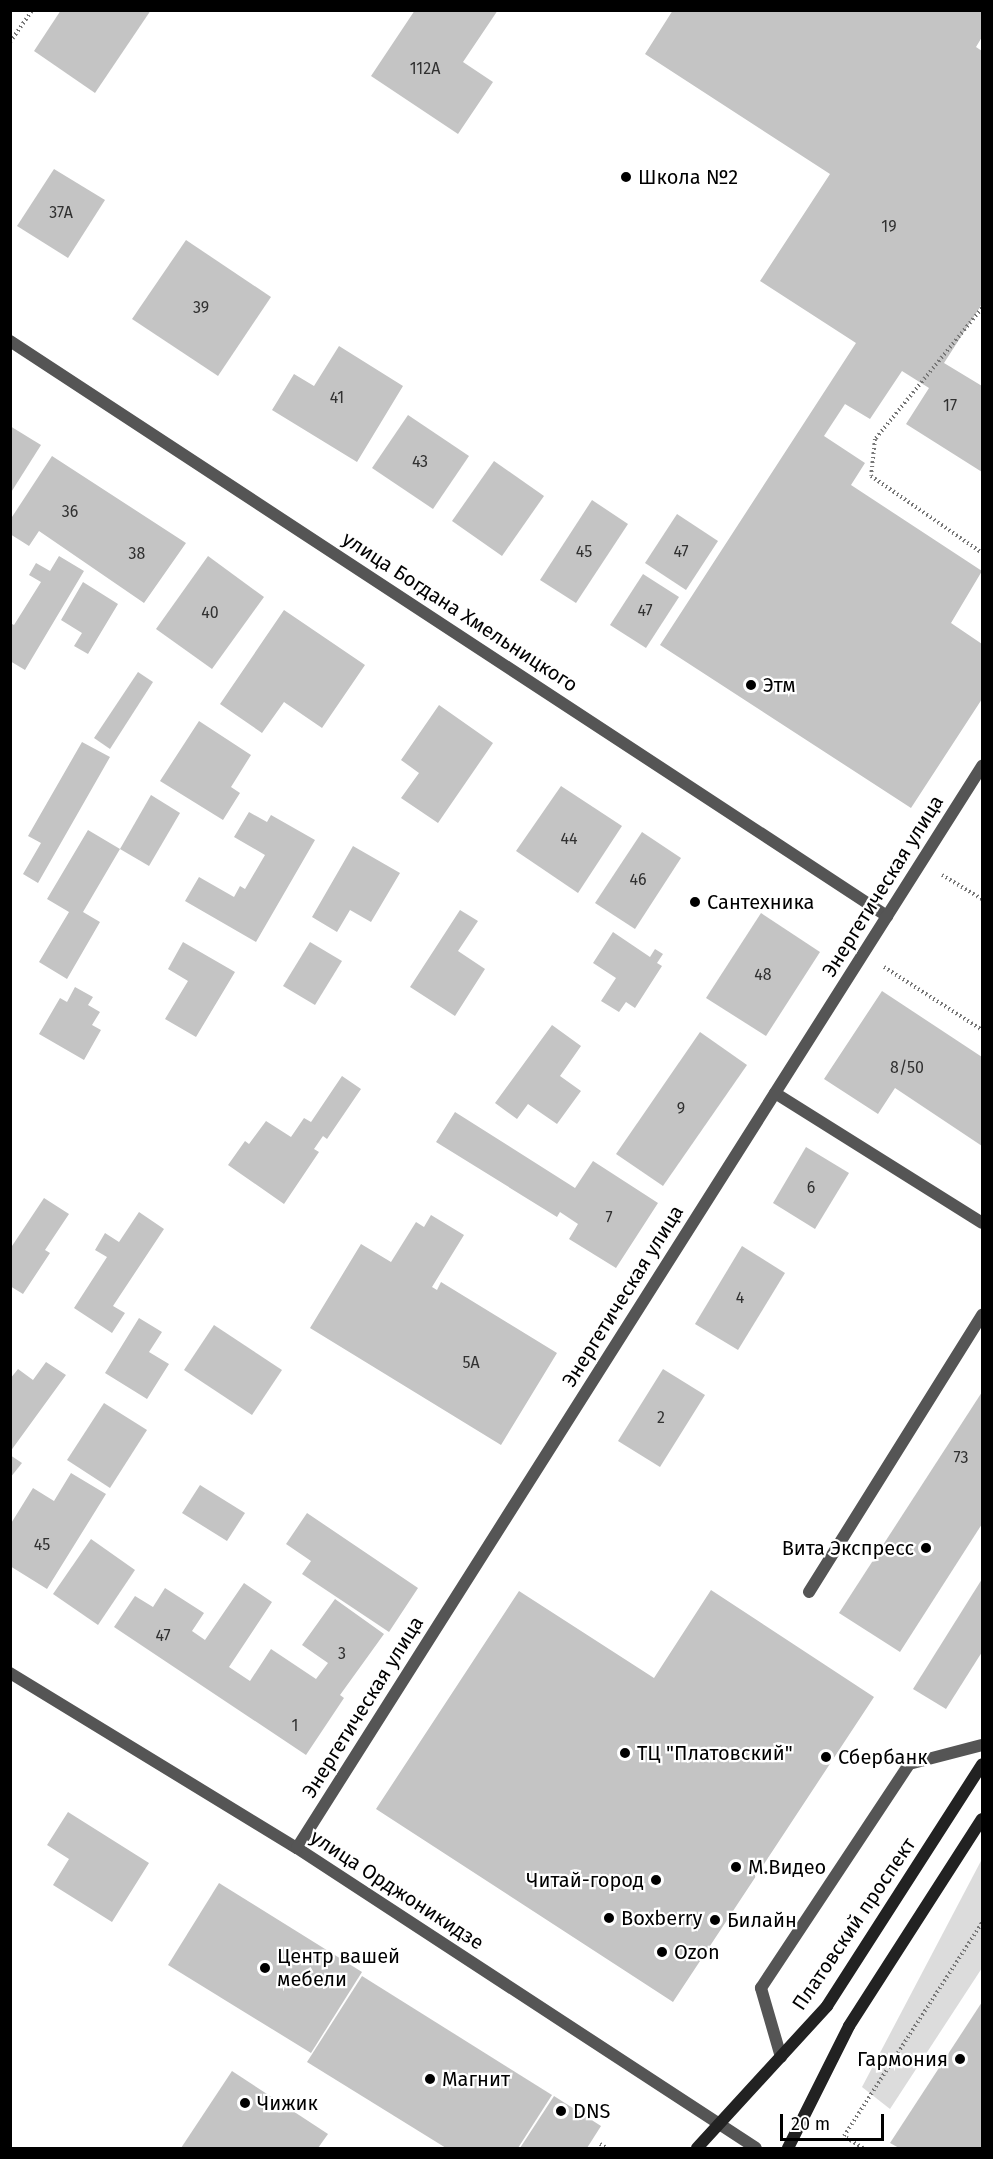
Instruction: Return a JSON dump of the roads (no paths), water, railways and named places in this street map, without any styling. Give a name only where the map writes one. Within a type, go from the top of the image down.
[{"type":"main road","name":"Платовский проспект","points":[[697,2148],[721,2126],[827,2006],[982,1765]]},
{"type":"main road","points":[[788,2148],[849,2026],[982,1819]]},
{"type":"street","name":"улица Богдана Хмельницкого","points":[[10,341],[887,915]]},
{"type":"street","name":"Энергетическая улица","points":[[297,1848],[982,766]]},
{"type":"street","points":[[775,1093],[982,1223]]},
{"type":"street","points":[[809,1592],[982,1315]]},
{"type":"street","name":"улица Орджоникидзе","points":[[10,1673],[297,1848],[756,2148]]},
{"type":"street","points":[[781,2058],[761,1988],[909,1764],[982,1745]]},
{"type":"place","name":"Школа №2","points":[[626,177]]},
{"type":"place","name":"Этм","points":[[751,685]]},
{"type":"place","name":"Сантехника","points":[[695,902]]},
{"type":"place","name":"Вита Экспресс","points":[[926,1548]]},
{"type":"place","name":"ТЦ \"Платовский\"","points":[[625,1753]]},
{"type":"place","name":"Сбербанк","points":[[826,1757]]},
{"type":"place","name":"М.Видео","points":[[736,1867]]},
{"type":"place","name":"Читай-город","points":[[656,1880]]},
{"type":"place","name":"Boxberry","points":[[609,1918]]},
{"type":"place","name":"Билайн","points":[[715,1920]]},
{"type":"place","name":"Ozon","points":[[662,1952]]},
{"type":"place","name":"Центр вашей мебели","points":[[265,1968]]},
{"type":"place","name":"Гармония","points":[[960,2059]]},
{"type":"place","name":"Магнит","points":[[430,2079]]},
{"type":"place","name":"Чижик","points":[[245,2103]]},
{"type":"place","name":"DNS","points":[[561,2111]]}]
